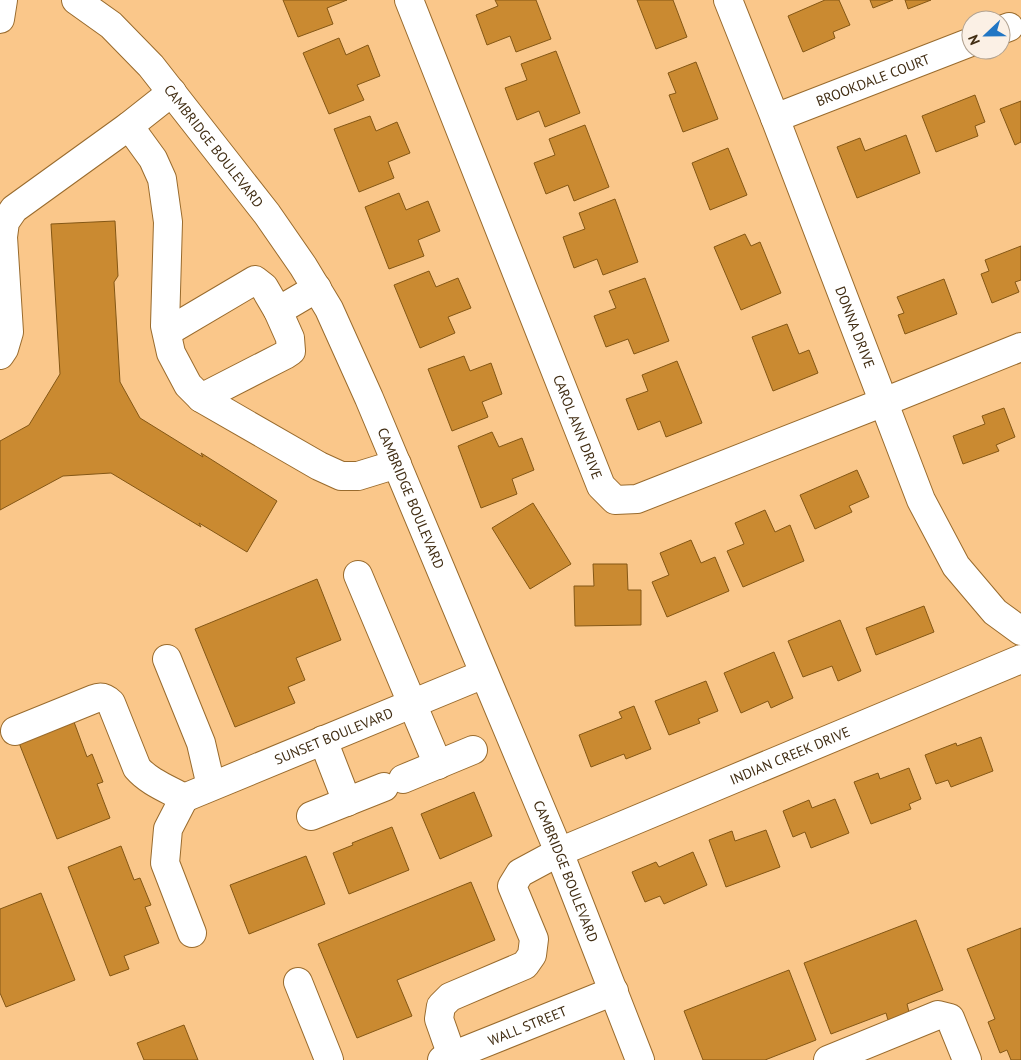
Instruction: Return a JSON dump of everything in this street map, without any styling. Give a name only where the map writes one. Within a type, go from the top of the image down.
[{"type":"street","points":[[0,19],[3,0]]},
{"type":"street","name":"CAMBRIDGE BOULEVARD","points":[[76,0],[111,25],[151,66],[267,214],[303,266],[329,309],[397,464],[559,852],[640,1060]]},
{"type":"street","name":"CAROL ANN DRIVE","points":[[409,0],[602,486],[615,500],[637,500],[1021,346]]},
{"type":"street","name":"DONNA DRIVE","points":[[728,0],[922,500],[956,566],[995,612],[1021,630]]},
{"type":"street","name":"BROOKDALE COURT","points":[[775,118],[961,46]]},
{"type":"street","points":[[0,355],[4,349],[9,332],[3,237],[5,222],[14,209],[129,126],[172,92]]},
{"type":"street","points":[[129,126],[153,159],[162,179],[168,222],[165,326],[171,353],[188,385],[201,398],[319,466],[341,476],[358,476],[397,464]]},
{"type":"street","points":[[166,332],[255,280],[264,287],[278,311],[290,338],[291,351],[201,398]]},
{"type":"street","points":[[278,311],[316,288]]},
{"type":"street","points":[[358,576],[438,765]]},
{"type":"street","points":[[167,659],[201,743],[211,786]]},
{"type":"street","name":"INDIAN CREEK DRIVE","points":[[447,1058],[439,1019],[441,1006],[450,997],[525,965],[532,955],[534,939],[512,886],[520,873],[559,852],[1021,659]]},
{"type":"street","name":"SUNSET BOULEVARD","points":[[184,798],[484,674]]},
{"type":"street","points":[[15,731],[94,698],[106,698],[111,703],[137,768],[151,780],[184,798],[168,829],[165,863],[192,933]]},
{"type":"street","points":[[323,740],[347,802]]},
{"type":"street","points":[[311,816],[473,750]]},
{"type":"street","points":[[298,982],[329,1060]]},
{"type":"street","name":"WALL STREET","points":[[447,1058],[497,1050],[614,991]]},
{"type":"street","points":[[828,1060],[938,1015],[950,1018],[967,1060]]},
{"type":"building","points":[[283,0],[347,0],[327,8],[333,24],[298,37]]},
{"type":"building","points":[[495,0],[536,0],[551,39],[516,52],[510,36],[487,45],[476,15],[498,6]]},
{"type":"building","points":[[637,0],[673,0],[687,37],[656,49]]},
{"type":"building","points":[[825,0],[839,0],[850,25],[833,32],[835,38],[803,52],[788,16]]},
{"type":"building","points":[[870,0],[893,0],[873,8]]},
{"type":"building","points":[[905,0],[931,0],[908,9]]},
{"type":"building","points":[[339,38],[346,55],[368,45],[380,76],[357,85],[364,100],[329,114],[303,53]]},
{"type":"building","points":[[556,51],[580,113],[545,127],[539,111],[517,120],[505,88],[527,80],[521,64]]},
{"type":"building","points":[[696,62],[718,119],[683,132],[669,95],[676,93],[668,73]]},
{"type":"building","points":[[975,95],[985,122],[975,126],[978,136],[936,152],[922,116]]},
{"type":"building","points":[[1021,101],[1021,142],[1015,145],[1000,109]]},
{"type":"building","points":[[370,116],[376,131],[397,122],[410,153],[388,162],[394,178],[359,192],[334,129]]},
{"type":"building","points":[[585,125],[609,187],[574,201],[568,185],[546,194],[534,163],[555,155],[549,139]]},
{"type":"building","points":[[906,135],[920,173],[857,198],[837,147],[860,138],[865,151]]},
{"type":"building","points":[[728,148],[747,195],[710,210],[692,163]]},
{"type":"building","points":[[399,193],[406,210],[428,201],[440,231],[418,240],[424,256],[389,269],[365,207]]},
{"type":"building","points":[[615,199],[638,262],[603,275],[597,259],[574,268],[563,237],[585,229],[579,213]]},
{"type":"building","points":[[115,221],[118,276],[114,282],[120,382],[140,418],[203,457],[201,453],[277,501],[247,552],[111,473],[63,476],[0,510],[0,441],[29,425],[60,374],[51,224]]},
{"type":"building","points":[[745,234],[751,246],[760,242],[781,293],[741,310],[714,247]]},
{"type":"building","points":[[1021,246],[1021,280],[1015,282],[1019,292],[992,303],[981,274],[989,271],[985,260]]},
{"type":"building","points":[[429,271],[436,287],[458,278],[471,308],[448,317],[455,333],[420,348],[394,285]]},
{"type":"building","points":[[645,278],[669,341],[634,354],[628,339],[606,347],[594,316],[616,308],[609,291]]},
{"type":"building","points":[[944,279],[957,314],[905,334],[898,315],[904,313],[897,297]]},
{"type":"building","points":[[787,324],[799,354],[809,350],[818,373],[773,391],[752,337]]},
{"type":"building","points":[[464,356],[470,371],[491,363],[502,394],[482,402],[488,417],[452,431],[428,369]]},
{"type":"building","points":[[677,361],[702,423],[666,437],[660,421],[638,430],[626,399],[648,391],[642,375]]},
{"type":"building","points":[[1004,408],[1015,437],[996,445],[999,451],[963,464],[953,436],[985,424],[982,416]]},
{"type":"building","points":[[492,432],[499,447],[522,438],[534,470],[512,479],[517,494],[481,508],[458,446]]},
{"type":"building","points":[[857,470],[869,497],[849,506],[852,512],[815,529],[800,495]]},
{"type":"building","points":[[533,503],[571,564],[530,589],[492,528]]},
{"type":"building","points":[[765,510],[775,532],[790,525],[804,561],[743,587],[727,551],[744,544],[735,523]]},
{"type":"building","points":[[691,540],[701,563],[715,557],[729,591],[667,617],[652,582],[669,575],[660,553]]},
{"type":"building","points":[[593,564],[627,564],[628,590],[641,590],[641,625],[575,626],[574,586],[594,586]]},
{"type":"building","points":[[317,579],[341,640],[296,658],[305,680],[288,687],[295,703],[235,727],[195,629]]},
{"type":"building","points":[[924,606],[934,632],[876,655],[866,628]]},
{"type":"building","points":[[840,620],[861,671],[838,681],[832,666],[803,677],[788,641]]},
{"type":"building","points":[[774,652],[793,698],[771,708],[768,701],[741,713],[724,673]]},
{"type":"building","points":[[706,681],[718,711],[698,719],[700,723],[669,735],[655,701]]},
{"type":"building","points":[[634,706],[651,749],[626,759],[624,754],[591,767],[579,735],[622,718],[619,712]]},
{"type":"building","points":[[74,722],[87,757],[92,754],[103,782],[97,784],[110,818],[57,839],[19,743]]},
{"type":"building","points":[[981,737],[993,771],[951,787],[948,780],[936,784],[925,755],[956,743],[957,746]]},
{"type":"building","points":[[909,768],[921,799],[909,804],[911,809],[871,824],[854,782],[878,773],[880,779]]},
{"type":"building","points":[[474,792],[492,836],[440,859],[421,814]]},
{"type":"building","points":[[835,799],[849,833],[811,848],[805,832],[793,837],[783,811],[809,800],[812,808]]},
{"type":"building","points":[[392,827],[409,870],[349,894],[333,853]]},
{"type":"building","points":[[766,830],[780,867],[726,887],[709,840],[732,831],[735,841]]},
{"type":"building","points":[[121,846],[134,880],[140,878],[151,905],[145,907],[159,943],[124,956],[129,969],[110,976],[68,867]]},
{"type":"building","points":[[693,852],[707,885],[664,904],[660,896],[645,902],[632,872],[656,862],[659,867]]},
{"type":"building","points":[[306,856],[325,904],[249,934],[230,885]]},
{"type":"building","points":[[471,882],[495,940],[397,980],[412,1016],[357,1038],[318,944]]},
{"type":"building","points":[[41,893],[75,980],[6,1007],[0,993],[0,909]]},
{"type":"building","points":[[916,920],[943,990],[907,1004],[909,1012],[888,1020],[886,1013],[831,1034],[804,963]]},
{"type":"building","points":[[1021,928],[1021,1060],[1011,1060],[1007,1050],[1000,1053],[988,1022],[995,1019],[967,949]]},
{"type":"building","points":[[789,970],[816,1040],[765,1060],[703,1060],[684,1011]]},
{"type":"building","points":[[184,1025],[198,1060],[144,1060],[137,1043]]}]
